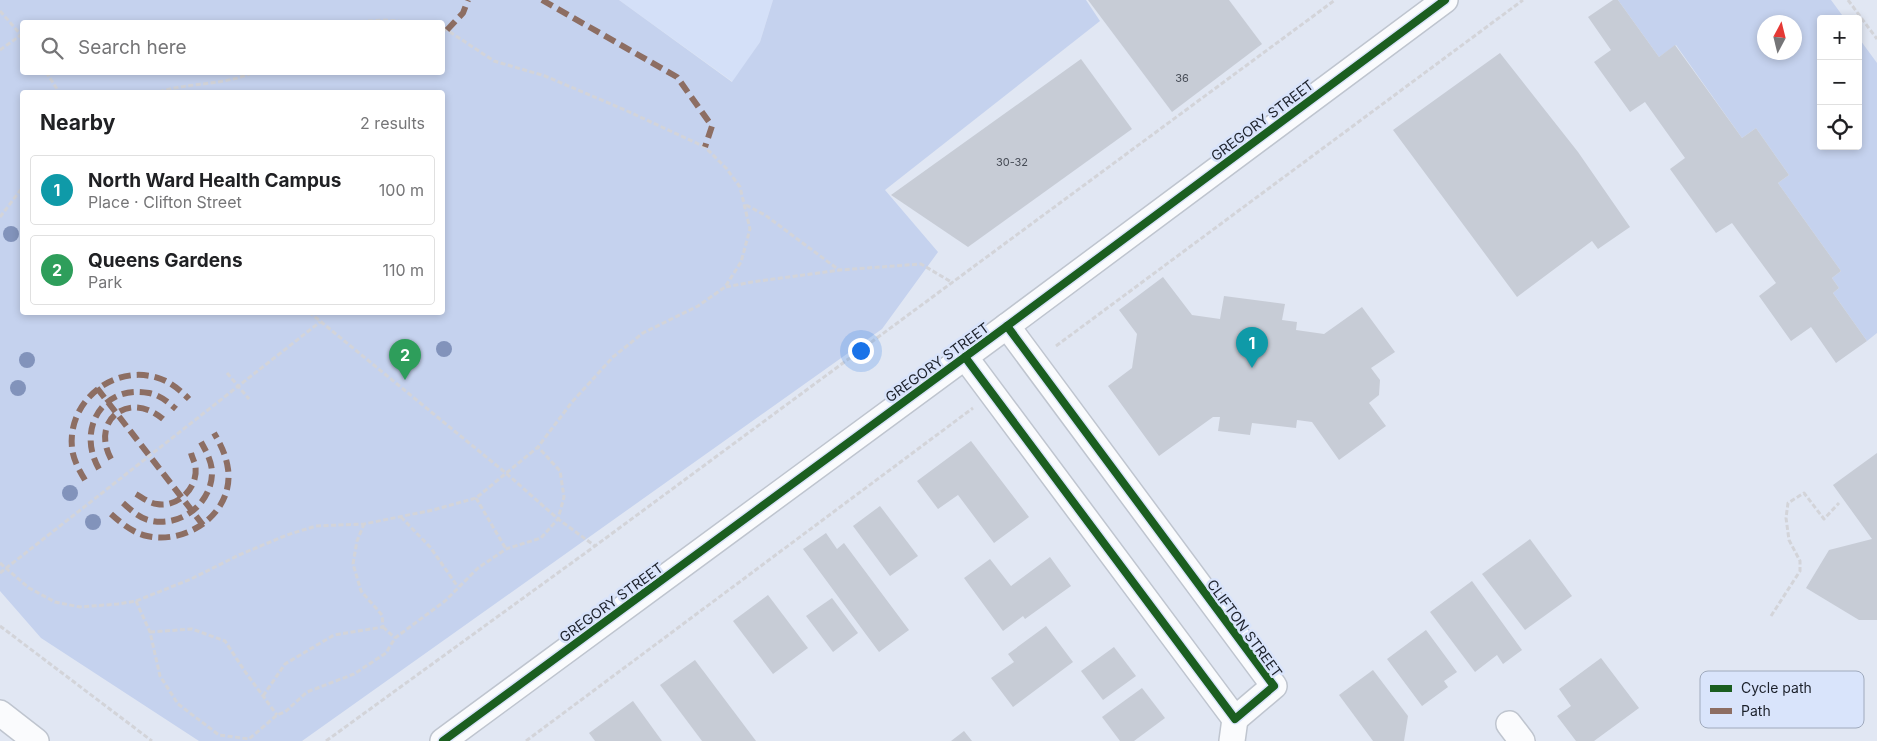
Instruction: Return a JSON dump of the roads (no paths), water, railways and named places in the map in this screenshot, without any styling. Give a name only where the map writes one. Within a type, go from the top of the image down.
[{"type":"street","name":"GREGORY STREET","points":[[443,741],[1007,326],[1445,0]]},
{"type":"street","name":"CLIFTON STREET","points":[[964,357],[1234,730],[1274,686],[1007,326]]},
{"type":"street","points":[[0,713],[36,741]]},
{"type":"place","name":"North Ward Health Campus","points":[[1252,368]]},
{"type":"place","name":"Queens Gardens","points":[[405,380]]}]
